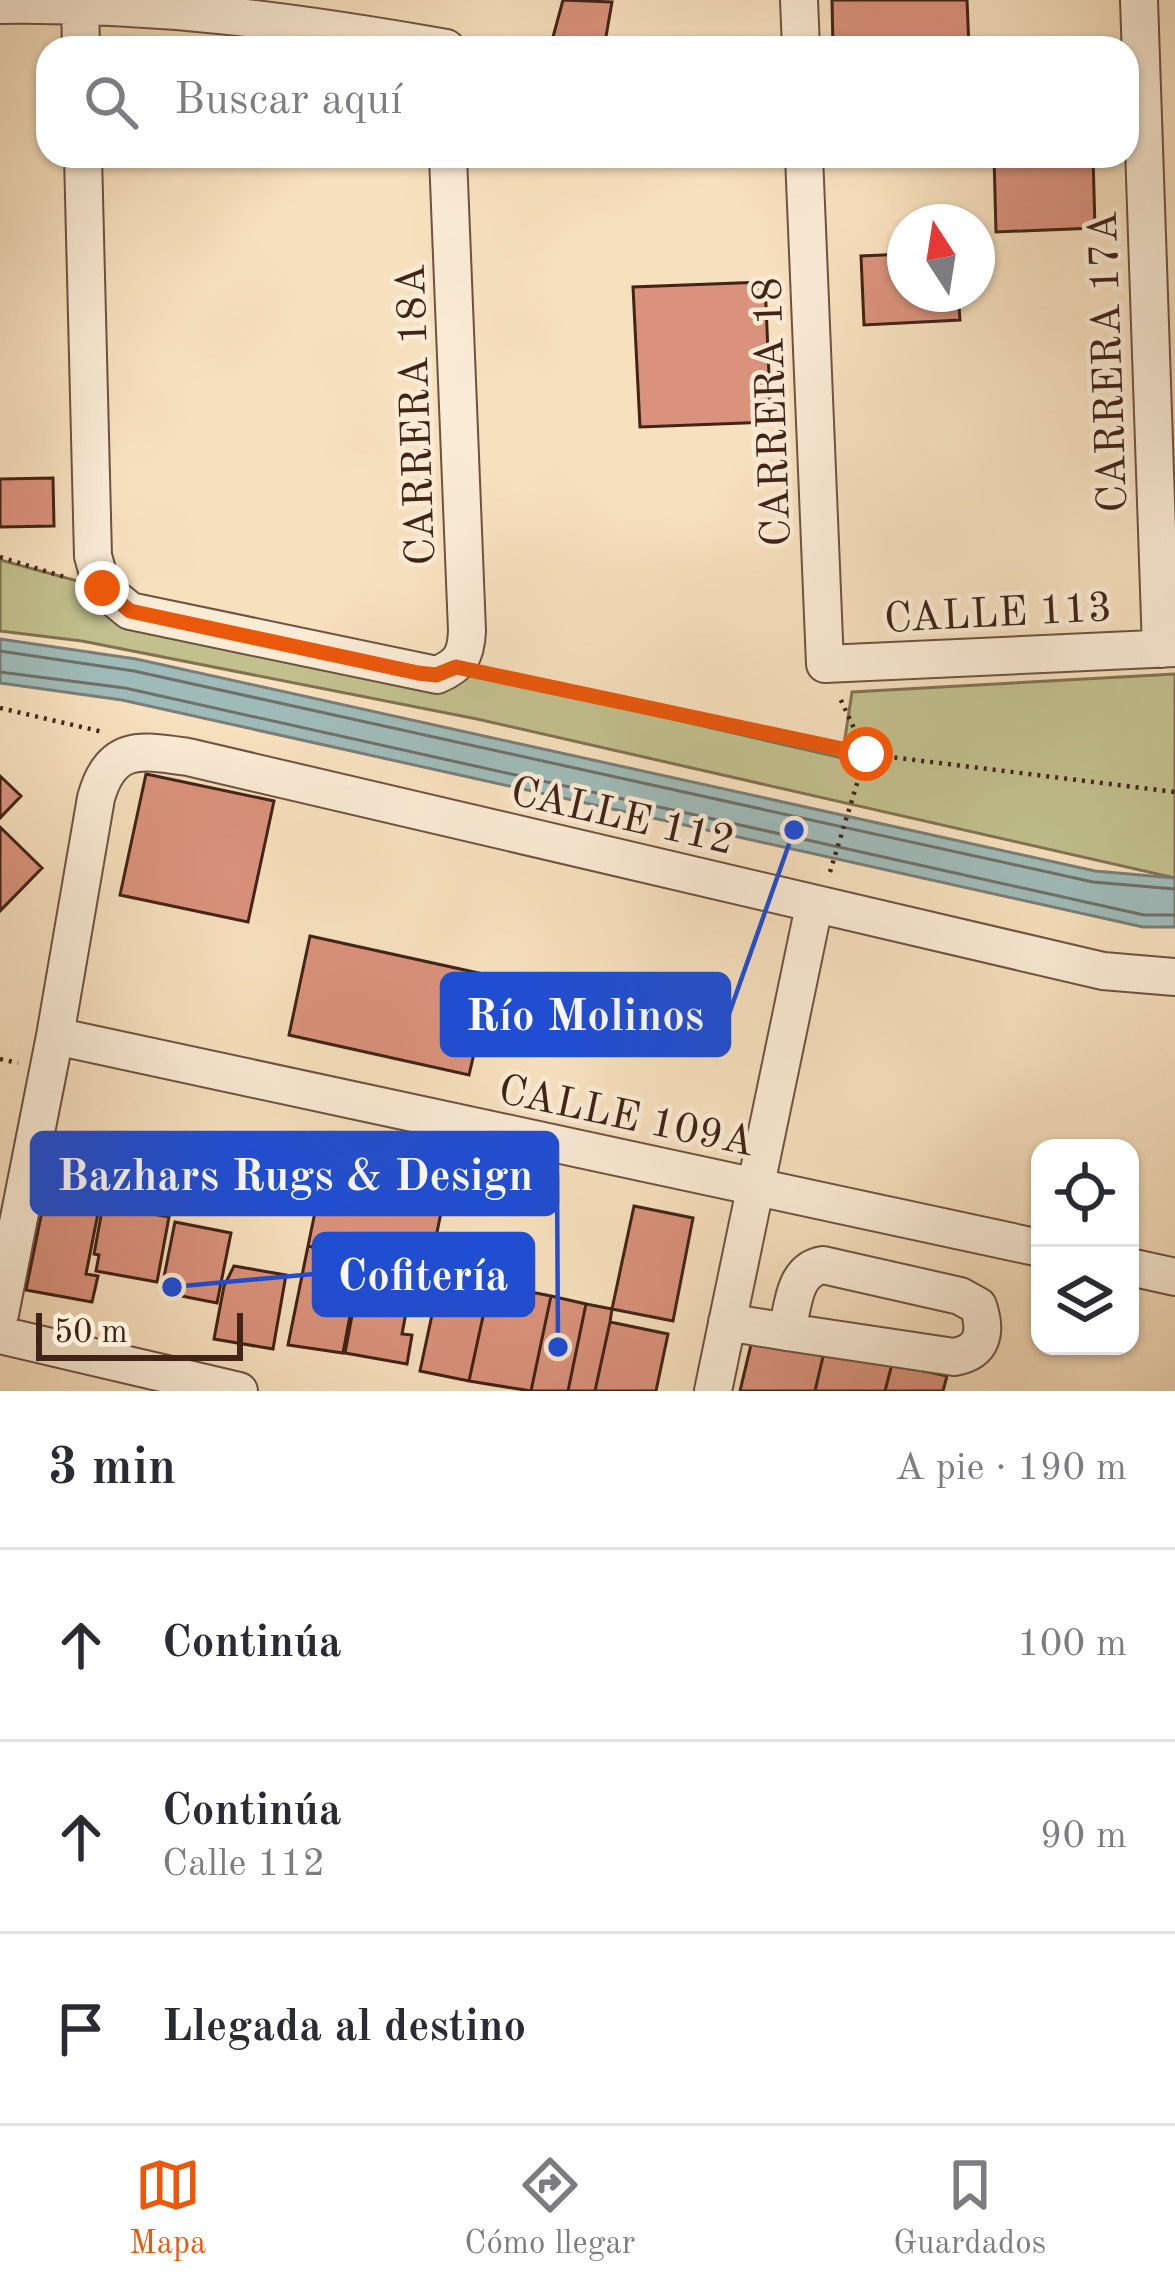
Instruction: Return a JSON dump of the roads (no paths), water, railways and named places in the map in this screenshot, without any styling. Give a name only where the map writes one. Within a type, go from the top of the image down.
[{"type":"street","points":[[799,0],[800,36]]},
{"type":"street","name":"CARRERA 17A","points":[[1139,0],[1168,649]]},
{"type":"street","points":[[16,3],[308,12],[399,36]]},
{"type":"street","points":[[80,4],[81,36]]},
{"type":"street","name":"CARRERA 18A","points":[[83,168],[93,556],[102,588],[130,611],[436,675],[456,667],[466,651],[467,631],[448,168]]},
{"type":"street","name":"CARRERA 18","points":[[804,168],[825,664]]},
{"type":"street","name":"CALLE 113","points":[[825,664],[1168,649]]},
{"type":"street","name":"CALLE 112","points":[[55,1036],[96,798],[103,772],[120,746],[188,757],[1103,971],[1175,977]]},
{"type":"street","points":[[713,1391],[814,906]]},
{"type":"street","points":[[0,1315],[55,1036]]},
{"type":"street","name":"CALLE 109A","points":[[55,1036],[1035,1247]]},
{"type":"street","points":[[727,1322],[787,1333],[954,1358],[969,1355],[981,1344],[984,1324],[978,1306],[960,1296],[823,1265],[802,1275],[787,1333]]},
{"type":"street","points":[[1139,1270],[1175,1277]]},
{"type":"street","points":[[0,1335],[239,1391]]},
{"type":"water","points":[[0,639],[136,659],[1095,871],[1175,878],[1175,927],[1143,927],[122,700],[0,683]]},
{"type":"place","name":"Río Molinos","points":[[794,830]]},
{"type":"place","name":"Cofitería","points":[[172,1287]]},
{"type":"place","name":"Bazhars Rugs & Design","points":[[558,1347]]}]
